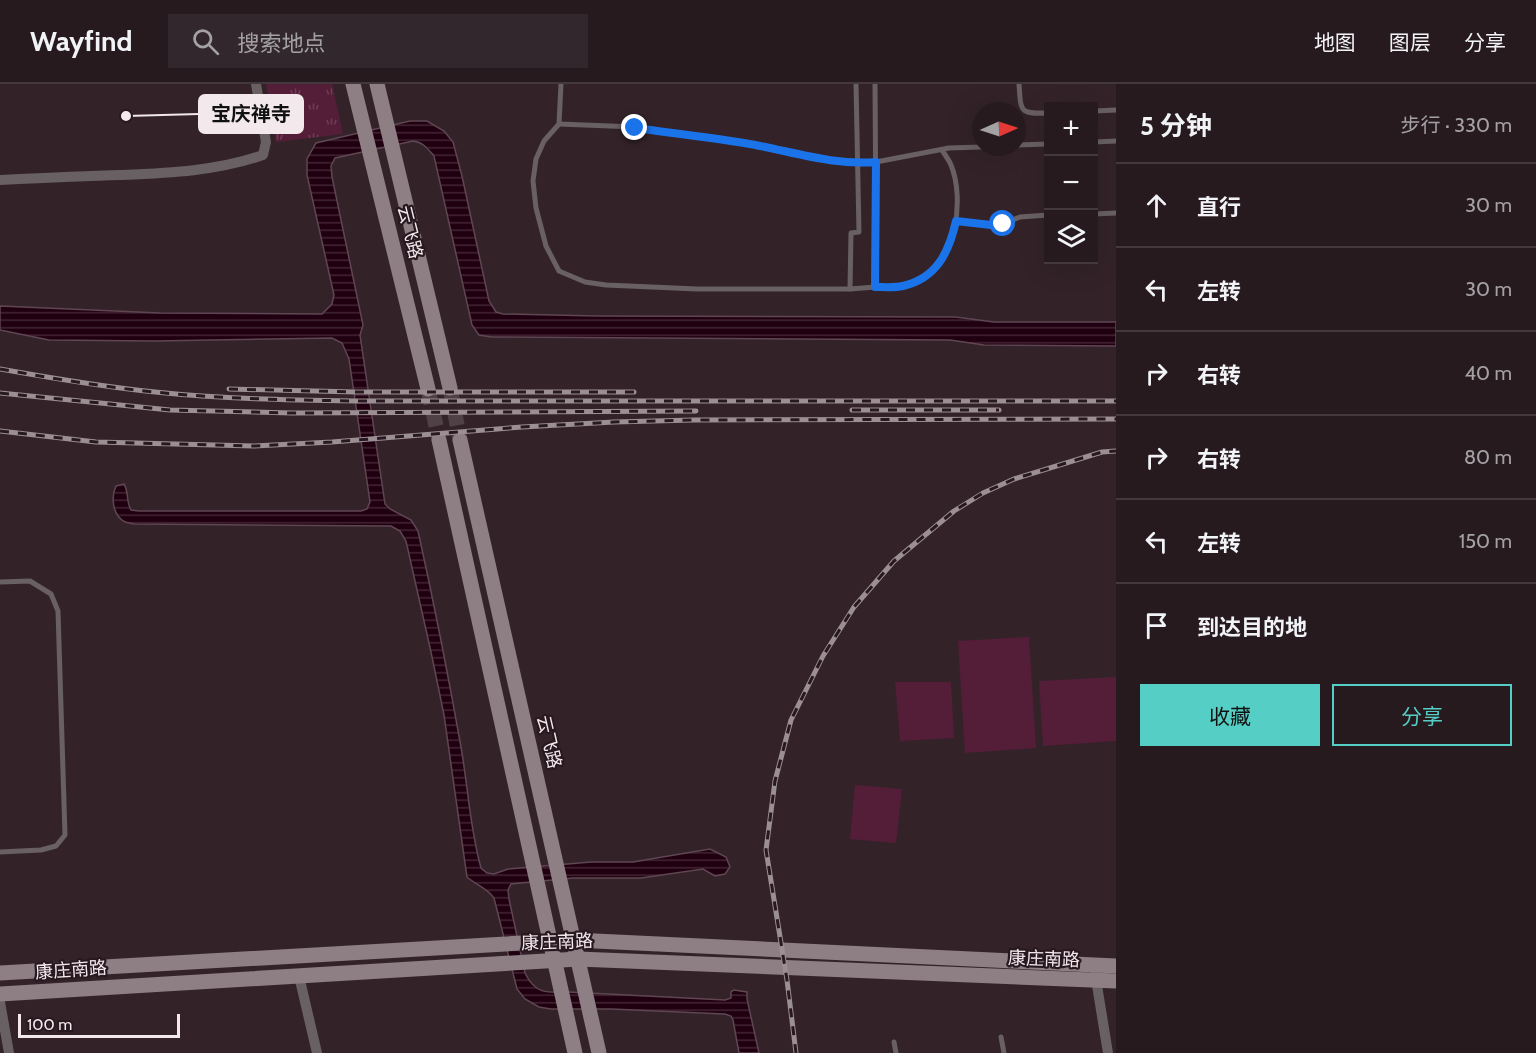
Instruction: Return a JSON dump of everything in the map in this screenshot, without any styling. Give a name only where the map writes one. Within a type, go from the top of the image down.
[{"type":"main road","name":"云飞路","points":[[353,84],[428,389]]},
{"type":"main road","name":"云飞路","points":[[377,84],[450,388]]},
{"type":"main road","points":[[439,440],[575,1053]]},
{"type":"main road","name":"云飞路","points":[[460,440],[599,1053]]},
{"type":"main road","name":"康庄南路","points":[[0,973],[574,940],[1116,966]]},
{"type":"main road","name":"康庄南路","points":[[0,994],[578,959],[1116,981]]},
{"type":"street","points":[[0,180],[162,173],[213,167],[263,155],[266,142],[256,84]]},
{"type":"street","points":[[1093,965],[1108,1053]]},
{"type":"street","points":[[299,976],[317,1053]]},
{"type":"street","points":[[0,1002],[9,1053]]},
{"type":"lane","points":[[561,84],[559,124],[544,141],[536,159],[533,181],[536,208],[546,246],[559,271],[585,282],[697,289],[850,289],[903,286],[922,278],[935,269],[951,242],[956,221],[956,183],[951,164],[942,150]]},
{"type":"lane","points":[[850,289],[851,233],[860,232],[856,84]]},
{"type":"lane","points":[[875,84],[875,287]]},
{"type":"lane","points":[[1019,84],[1020,106],[1032,113],[1044,113]]},
{"type":"lane","points":[[1098,111],[1116,110]]},
{"type":"lane","points":[[559,124],[635,128],[744,143],[858,164],[942,150],[972,148]]},
{"type":"lane","points":[[1098,142],[1116,141]]},
{"type":"lane","points":[[1026,145],[1044,144]]},
{"type":"lane","points":[[1098,214],[1116,213]]},
{"type":"lane","points":[[956,221],[991,225],[1003,224],[1020,217],[1044,215]]},
{"type":"lane","points":[[0,582],[30,581],[51,594],[58,611],[65,835],[56,846],[41,850],[0,852]]},
{"type":"lane","points":[[1001,1037],[1004,1053]]},
{"type":"lane","points":[[894,1042],[896,1053]]},
{"type":"green space","points":[[266,84],[332,84],[343,134],[276,142]]},
{"type":"green space","points":[[1029,637],[1036,748],[965,753],[958,641]]},
{"type":"green space","points":[[1116,677],[1116,741],[1043,746],[1039,681]]},
{"type":"green space","points":[[895,682],[951,682],[954,738],[900,741]]},
{"type":"green space","points":[[855,785],[902,789],[896,843],[850,839]]},
{"type":"shaded area","points":[[410,121],[427,121],[444,131],[453,142],[489,301],[496,312],[503,314],[955,317],[994,322],[1116,322],[1116,346],[984,345],[950,340],[492,337],[479,335],[472,325],[434,156],[430,151],[422,144],[413,141],[335,158],[331,166],[363,325],[360,335],[385,504],[411,520],[418,531],[451,693],[474,838],[481,868],[487,873],[494,874],[508,869],[591,862],[633,862],[710,849],[726,857],[730,867],[725,874],[715,876],[703,869],[641,878],[573,878],[511,884],[508,890],[509,899],[525,973],[537,989],[548,992],[725,1000],[731,998],[731,992],[734,990],[747,992],[759,1053],[739,1053],[733,1020],[731,1016],[725,1014],[551,1009],[539,1007],[525,999],[517,989],[494,898],[467,877],[444,715],[406,541],[400,531],[391,526],[134,524],[125,522],[117,515],[113,500],[114,490],[116,486],[124,484],[131,510],[139,511],[361,511],[367,509],[370,502],[349,359],[342,343],[332,338],[49,340],[0,330],[0,306],[160,313],[322,314],[332,304],[334,295],[307,175],[307,159],[316,143]]},
{"type":"tunnel","points":[[450,388],[460,440]]},
{"type":"tunnel","points":[[428,389],[439,440]]},
{"type":"railway","points":[[0,369],[136,390],[281,400],[1116,401]]},
{"type":"railway","points":[[229,389],[356,392],[634,392]]},
{"type":"railway","points":[[0,393],[170,410],[292,413],[696,411]]},
{"type":"railway","points":[[852,410],[999,410]]},
{"type":"railway","points":[[0,431],[96,442],[254,446],[614,422],[1116,419]]},
{"type":"railway","points":[[796,1053],[766,850],[775,781],[791,720],[823,656],[854,607],[894,561],[954,511],[983,493],[1014,479],[1102,452],[1116,451]]},
{"type":"place","name":"宝庆禅寺","points":[[126,116]]},
{"type":"route","points":[[635,128],[744,143],[840,162],[858,164],[876,162],[875,287],[903,286],[922,278],[935,269],[951,242],[956,221],[1003,224]]}]
